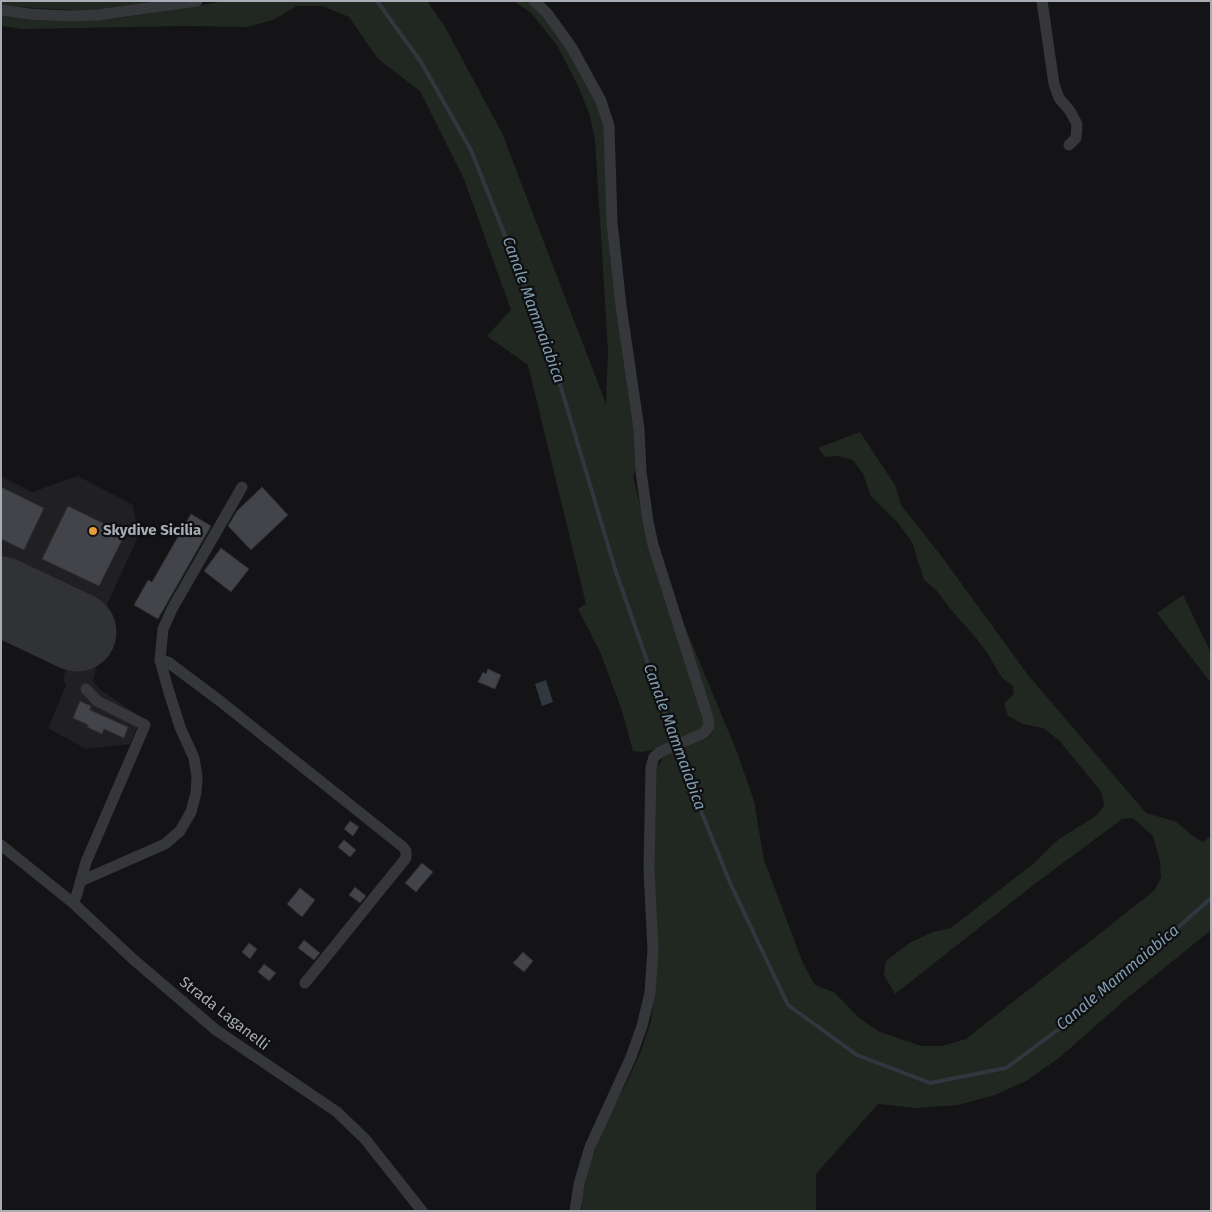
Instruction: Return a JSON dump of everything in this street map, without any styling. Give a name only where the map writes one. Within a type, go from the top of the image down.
[{"type":"street","points":[[1,10],[67,16],[98,15],[197,1]]},
{"type":"street","points":[[534,1],[547,13],[572,48],[601,101],[609,126],[612,222],[621,306],[639,429],[641,472],[653,545],[709,726],[704,733],[660,752],[654,757],[651,767],[649,870],[653,950],[650,993],[642,1026],[630,1057],[590,1147],[578,1184],[575,1211]]},
{"type":"street","points":[[1042,1],[1054,84],[1059,98],[1070,111],[1077,124],[1076,138],[1070,145]]},
{"type":"street","points":[[81,881],[165,844],[180,831],[191,812],[196,793],[197,777],[194,758],[180,726],[160,660],[163,630],[172,609],[242,487]]},
{"type":"street","points":[[160,660],[168,662],[220,701],[406,851],[406,858],[305,983]]},
{"type":"street","points":[[73,903],[86,862],[145,725],[97,701],[86,690]]},
{"type":"street","name":"Strada Laganelli","points":[[1,845],[73,903],[134,960],[216,1030],[337,1112],[365,1139],[422,1211]]},
{"type":"shaded area","points":[[1,1],[159,1],[93,11],[1,5]]},
{"type":"shaded area","points":[[226,1],[427,1],[445,27],[502,133],[606,404],[608,350],[595,140],[590,116],[579,88],[557,45],[530,12],[513,1],[528,1],[544,15],[583,75],[604,121],[634,421],[637,463],[633,477],[704,724],[698,741],[708,738],[714,728],[673,598],[737,752],[754,801],[764,860],[803,963],[815,985],[835,993],[859,1018],[880,1032],[921,1046],[942,1046],[966,1039],[1155,890],[1161,877],[1160,861],[1153,836],[1133,818],[1122,819],[1032,886],[895,994],[884,975],[886,961],[909,943],[933,932],[951,928],[1034,863],[1059,839],[1096,816],[1104,806],[1102,793],[1059,740],[1043,728],[1023,724],[1008,716],[1004,703],[1014,694],[1013,686],[1002,678],[976,638],[936,590],[924,580],[912,542],[898,523],[871,496],[863,474],[853,460],[838,456],[825,457],[818,448],[860,432],[895,485],[901,505],[942,557],[1028,675],[1146,813],[1177,822],[1191,835],[1203,842],[1211,836],[1211,930],[1126,999],[1059,1058],[1026,1081],[995,1095],[958,1105],[916,1108],[878,1104],[816,1174],[816,1211],[582,1211],[582,1197],[598,1142],[611,1110],[627,1082],[641,1051],[651,1021],[655,985],[653,848],[656,766],[662,761],[658,749],[642,752],[633,751],[622,711],[601,654],[578,609],[586,604],[528,365],[487,336],[511,310],[464,179],[420,91],[378,59],[349,17],[323,6],[297,6],[273,20],[247,27],[186,26],[22,29],[1,26],[1,16],[96,20]]},
{"type":"shaded area","points":[[1,476],[32,492],[78,476],[133,505],[138,537],[108,602],[102,624],[102,644],[93,680],[98,688],[141,717],[130,744],[86,749],[48,728],[66,685],[63,680],[66,668],[1,636]]},
{"type":"shaded area","points":[[1183,595],[1211,653],[1211,683],[1157,613]]},
{"type":"shaded area","points":[[546,680],[553,702],[542,706],[535,684]]},
{"type":"building","points":[[1,487],[44,508],[24,550],[1,539]]},
{"type":"building","points":[[262,487],[288,515],[251,550],[228,526],[237,511]]},
{"type":"building","points":[[68,506],[125,534],[99,586],[42,559]]},
{"type":"building","points":[[191,514],[211,526],[158,619],[134,605],[148,580],[152,582]]},
{"type":"building","points":[[221,548],[249,569],[231,592],[204,571]]},
{"type":"building","points":[[488,669],[501,675],[495,689],[478,682],[483,672],[486,674]]},
{"type":"building","points":[[80,701],[91,706],[90,710],[128,727],[124,738],[104,729],[102,734],[73,718]]},
{"type":"building","points":[[350,821],[359,827],[353,836],[344,829]]},
{"type":"building","points":[[344,840],[356,850],[350,857],[338,847]]},
{"type":"building","points":[[422,863],[433,872],[416,892],[405,883]]},
{"type":"building","points":[[355,887],[366,896],[360,903],[349,895]]},
{"type":"building","points":[[300,888],[315,900],[302,917],[287,904]]},
{"type":"building","points":[[304,940],[320,953],[314,960],[298,948]]},
{"type":"building","points":[[249,943],[257,949],[250,959],[242,952]]},
{"type":"building","points":[[523,952],[533,961],[524,972],[513,963]]},
{"type":"building","points":[[264,964],[276,973],[269,981],[258,972]]},
{"type":"waterway","name":"Canale Mammaiabica","points":[[377,1],[421,62],[471,150],[548,344],[616,572],[690,784],[731,885],[788,1005],[857,1055],[930,1083],[1006,1068],[1089,1007],[1211,898]]},
{"type":"runway","points":[[1,596],[77,632]]},
{"type":"place","name":"Skydive Sicilia","points":[[93,531]]}]
